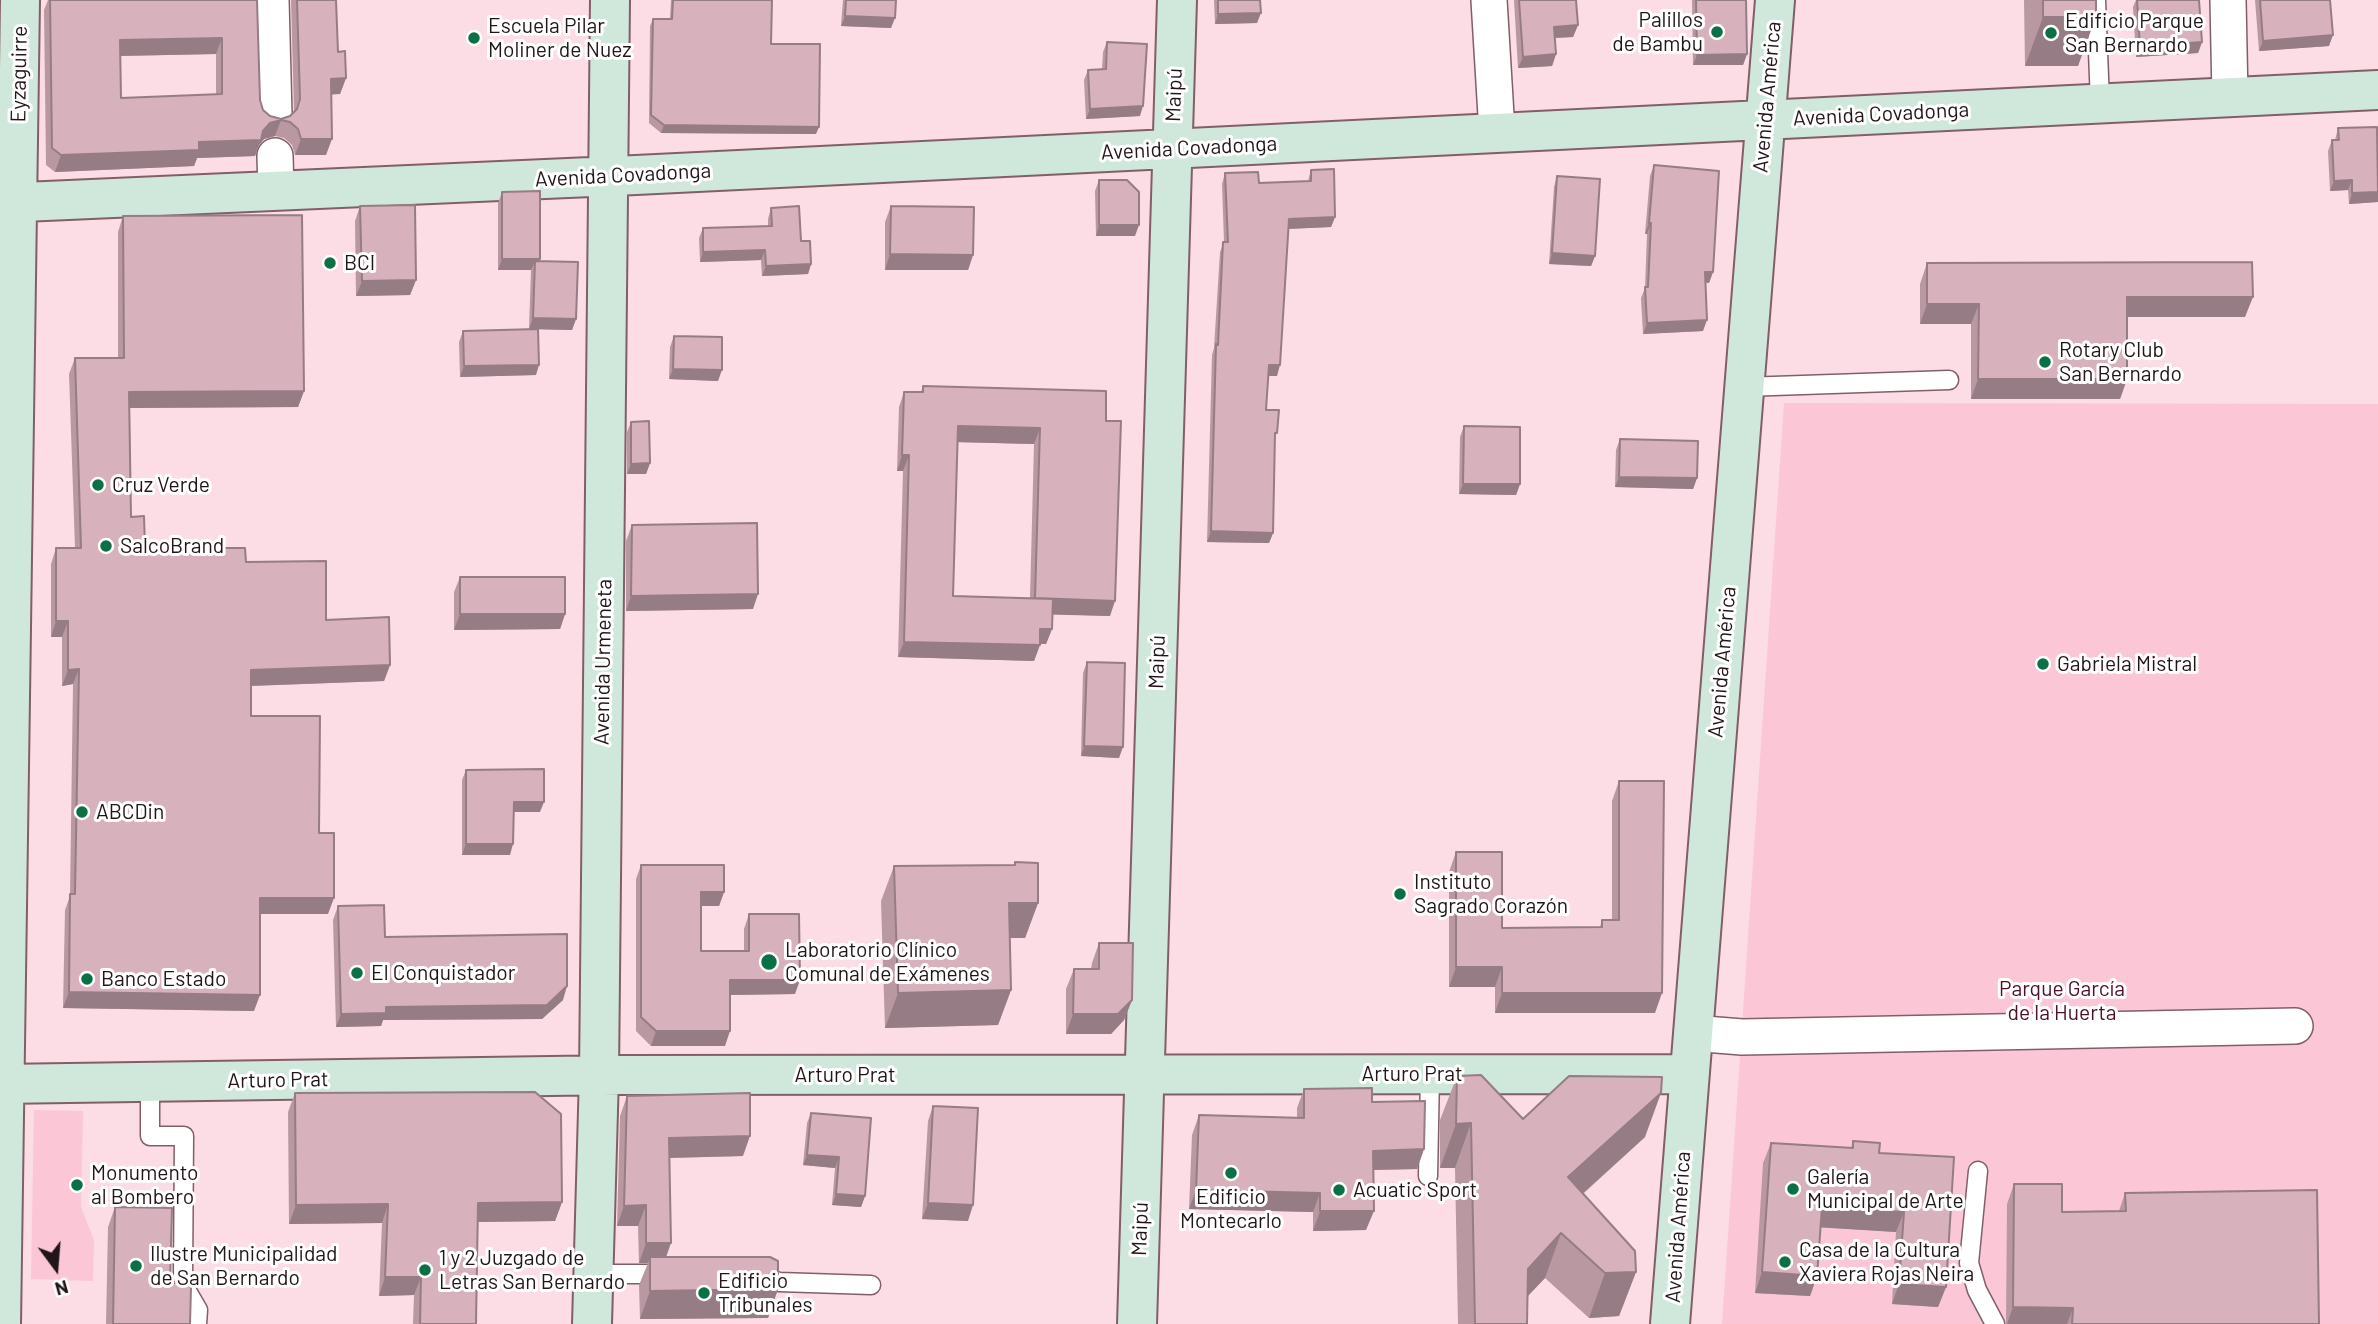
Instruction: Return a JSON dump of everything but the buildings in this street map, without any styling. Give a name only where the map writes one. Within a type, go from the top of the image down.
[{"type":"street","points":[[20,0],[41,0]]},
{"type":"street","name":"Eyzaguirre","points":[[1,1324],[9,202],[20,0]]},
{"type":"street","points":[[271,0],[274,115]]},
{"type":"street","name":"Avenida Urmeneta","points":[[592,1324],[599,1075],[610,0]]},
{"type":"street","name":"Maipú","points":[[1137,1324],[1177,0]]},
{"type":"street","points":[[1489,0],[1497,132]]},
{"type":"street","name":"Avenida América","points":[[1670,1324],[1775,0]]},
{"type":"street","points":[[2228,0],[2230,97]]},
{"type":"street","name":"Avenida Covadonga","points":[[9,202],[276,173],[608,176],[2378,90]]},
{"type":"street","points":[[1692,1033],[1742,1037],[2295,1026]]},
{"type":"street","name":"Arturo Prat","points":[[2,1084],[599,1075],[1689,1074]]},
{"type":"lane","points":[[2096,0],[2100,103]]},
{"type":"lane","points":[[1744,387],[1949,380]]},
{"type":"lane","points":[[1428,1176],[1430,1074]]},
{"type":"lane","points":[[150,1081],[150,1136],[184,1136],[183,1277],[187,1292],[198,1310],[197,1324]]},
{"type":"lane","points":[[1978,1171],[1969,1264],[1977,1290],[1995,1324]]},
{"type":"lane","points":[[593,1274],[684,1274]]},
{"type":"lane","points":[[736,1274],[762,1274],[779,1282],[871,1285]]},
{"type":"green space","name":"Parque García de la Huerta","points":[[1784,403],[2378,404],[2378,1324],[1722,1324]]},
{"type":"green space","points":[[34,1110],[83,1111],[81,1207],[94,1240],[93,1281],[31,1279]]},
{"type":"place","name":"Palillos de Bambu","points":[[1717,32]]},
{"type":"place","name":"Edificio Parque San Bernardo","points":[[2051,33]]},
{"type":"place","name":"Escuela Pilar Moliner de Nuez","points":[[474,38]]},
{"type":"place","name":"BCI","points":[[330,263]]},
{"type":"place","name":"Rotary Club San Bernardo","points":[[2045,362]]},
{"type":"place","name":"Cruz Verde","points":[[98,485]]},
{"type":"place","name":"SalcoBrand","points":[[106,546]]},
{"type":"place","name":"Gabriela Mistral","points":[[2043,664]]},
{"type":"place","name":"ABCDin","points":[[82,812]]},
{"type":"place","name":"Instituto Sagrado Corazón","points":[[1400,894]]},
{"type":"place","name":"Laboratorio Clínico Comunal de Exámenes","points":[[769,962]]},
{"type":"place","name":"El Conquistador","points":[[357,973]]},
{"type":"place","name":"Banco Estado","points":[[87,979]]},
{"type":"place","name":"Edificio Montecarlo","points":[[1231,1173]]},
{"type":"place","name":"Monumento al Bombero","points":[[77,1185]]},
{"type":"place","name":"Galería Municipal de Arte","points":[[1793,1189]]},
{"type":"place","name":"Acuatic Sport","points":[[1339,1190]]},
{"type":"place","name":"Casa de la Cultura Xaviera Rojas Neira","points":[[1785,1262]]},
{"type":"place","name":"Ilustre Municipalidad de San Bernardo","points":[[136,1266]]},
{"type":"place","name":"1 y 2 Juzgado de Letras San Bernardo","points":[[425,1270]]},
{"type":"place","name":"Edificio Tribunales","points":[[704,1293]]}]
